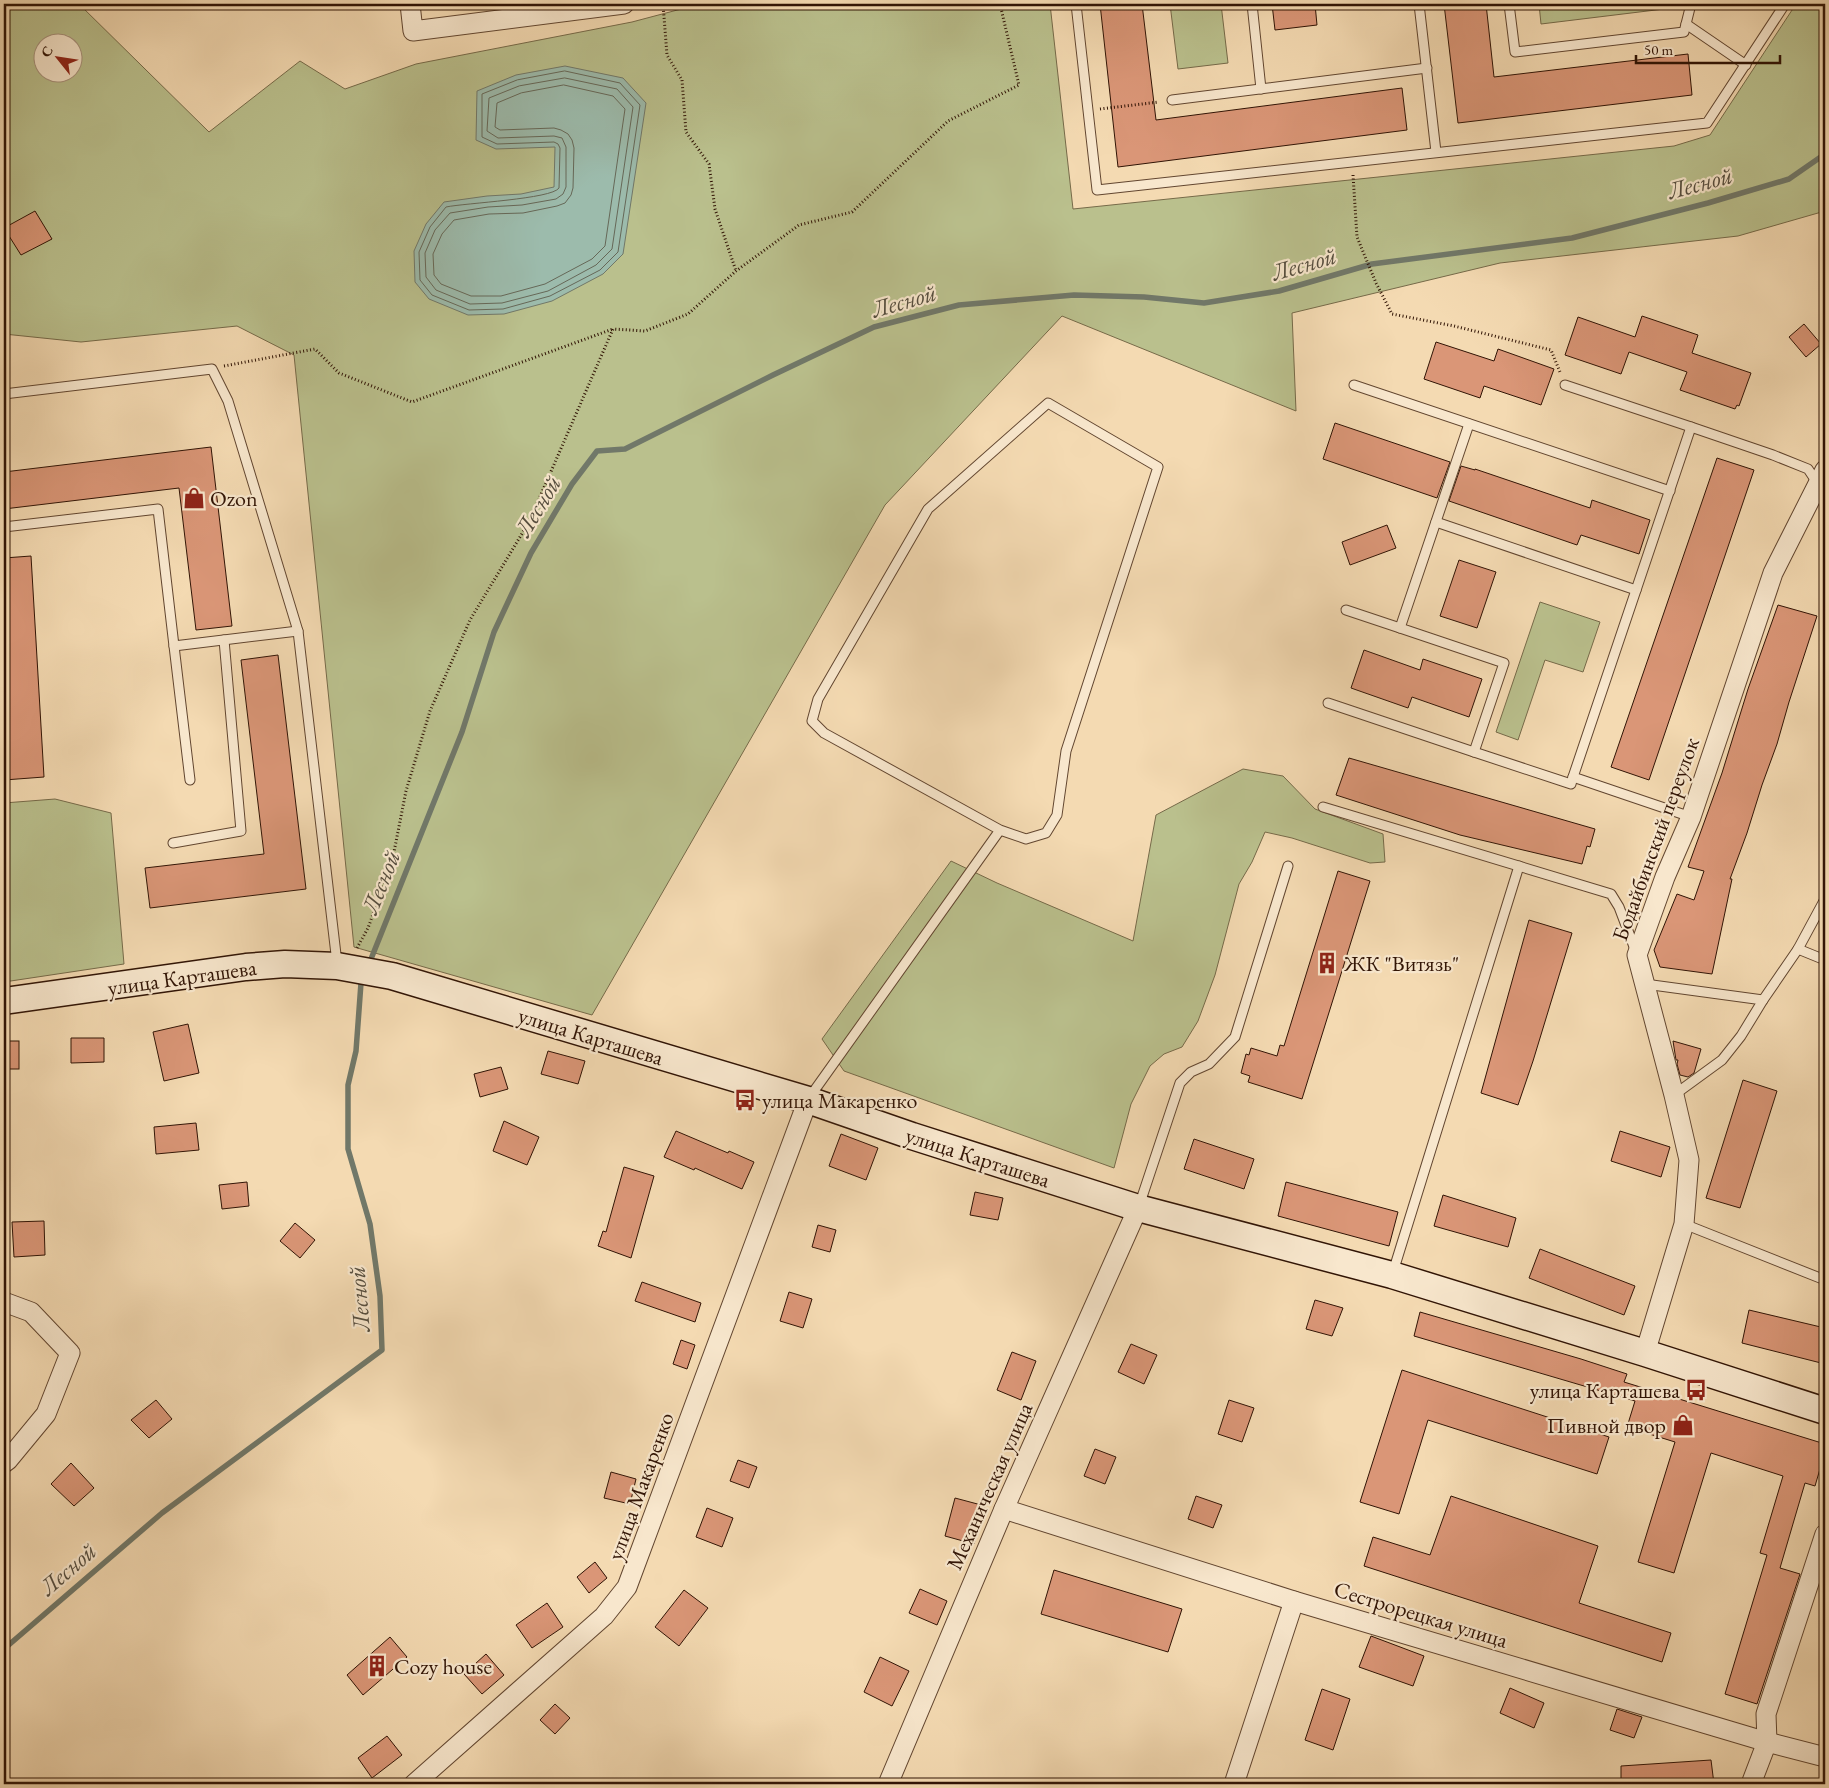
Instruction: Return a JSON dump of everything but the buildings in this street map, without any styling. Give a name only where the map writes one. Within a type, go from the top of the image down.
[{"type":"main road","name":"улица Карташева","points":[[4,1001],[246,967],[285,964],[347,968],[392,976],[808,1100],[912,1136],[1138,1208],[1392,1275],[1825,1411]]},
{"type":"street","points":[[410,4],[413,31],[624,4]]},
{"type":"street","name":"Бодайбинский переулок","points":[[1645,1353],[1684,1224],[1689,1160],[1637,955],[1665,876],[1691,817],[1773,573],[1823,480]]},
{"type":"street","name":"улица Макаренко","points":[[414,1784],[604,1616],[627,1587],[808,1100]]},
{"type":"street","name":"Механическая улица","points":[[888,1784],[1004,1509],[1138,1208]]},
{"type":"street","points":[[4,1302],[32,1312],[70,1353],[46,1414],[4,1463]]},
{"type":"street","name":"Сестрорецкая улица","points":[[1004,1509],[1294,1601],[1767,1742],[1825,1757]]},
{"type":"street","points":[[1751,1784],[1767,1742],[1766,1714],[1825,1534]]},
{"type":"street","points":[[1234,1784],[1294,1601]]},
{"type":"lane","points":[[1076,4],[1097,190],[1707,122],[1785,4]]},
{"type":"lane","points":[[1252,4],[1261,89]]},
{"type":"lane","points":[[1420,4],[1436,152]]},
{"type":"lane","points":[[1509,4],[1515,52],[1684,32],[1691,4]]},
{"type":"lane","points":[[1686,24],[1746,65]]},
{"type":"lane","points":[[1172,100],[1427,68]]},
{"type":"lane","points":[[4,394],[212,369],[228,401],[298,631],[347,968]]},
{"type":"lane","points":[[1565,384],[1773,455],[1808,469],[1823,480]]},
{"type":"lane","points":[[1354,385],[1670,492]]},
{"type":"lane","points":[[1048,403],[1158,467],[1066,751],[1057,815],[1046,833],[1026,839],[1000,830],[824,733],[812,721],[818,700],[928,509],[1048,403]]},
{"type":"lane","points":[[1400,628],[1469,424]]},
{"type":"lane","points":[[1328,703],[1571,784],[1691,427]]},
{"type":"lane","points":[[4,527],[158,508],[190,780]]},
{"type":"lane","points":[[1436,522],[1636,590]]},
{"type":"lane","points":[[1346,610],[1504,663],[1474,752]]},
{"type":"lane","points":[[174,646],[298,631]]},
{"type":"lane","points":[[173,843],[241,831],[224,640]]},
{"type":"lane","points":[[1573,777],[1691,817]]},
{"type":"lane","points":[[1323,807],[1611,894],[1619,907],[1637,955]]},
{"type":"lane","points":[[808,1100],[1000,830]]},
{"type":"lane","points":[[1138,1208],[1180,1083],[1191,1072],[1209,1064],[1235,1037],[1288,866]]},
{"type":"lane","points":[[1392,1275],[1519,866]]},
{"type":"lane","points":[[1674,1095],[1722,1060],[1741,1036],[1798,949],[1825,900]]},
{"type":"lane","points":[[1798,949],[1825,960]]},
{"type":"lane","points":[[1645,984],[1763,1000]]},
{"type":"lane","points":[[1684,1224],[1825,1280]]},
{"type":"path","points":[[663,4],[667,55],[682,80],[686,132],[709,164],[715,208],[736,271]]},
{"type":"path","points":[[212,369],[315,349],[339,373],[412,402],[613,328],[645,331],[688,314],[736,271],[800,225],[852,212],[948,121],[1019,85],[1000,4]]},
{"type":"path","points":[[1088,111],[1172,100]]},
{"type":"path","points":[[1352,162],[1357,237],[1373,277],[1392,314],[1454,326],[1551,350],[1565,384]]},
{"type":"path","points":[[347,968],[368,928],[392,862],[406,791],[430,711],[470,620],[529,522],[613,328]]},
{"type":"green space","points":[[4,4],[79,4],[209,132],[300,61],[345,89],[416,64],[632,22],[700,4],[1050,4],[1073,209],[1674,146],[1710,135],[1796,4],[1825,4],[1825,211],[1738,236],[1500,263],[1292,313],[1296,411],[1062,316],[885,505],[592,1015],[354,947],[294,355],[237,326],[81,342],[4,334]]},
{"type":"green space","points":[[1170,4],[1221,4],[1228,63],[1178,69]]},
{"type":"green space","points":[[1539,4],[1673,4],[1672,8],[1541,24]]},
{"type":"green space","points":[[1540,602],[1600,622],[1583,672],[1545,660],[1518,740],[1496,732]]},
{"type":"green space","points":[[1243,769],[1283,776],[1315,809],[1383,834],[1385,862],[1370,863],[1292,838],[1265,832],[1252,862],[1239,884],[1215,975],[1198,1021],[1182,1047],[1164,1054],[1150,1066],[1131,1104],[1114,1168],[844,1071],[822,1039],[951,861],[997,883],[1133,941],[1156,815]]},
{"type":"green space","points":[[55,799],[111,813],[124,964],[4,982],[4,803]]},
{"type":"water","points":[[565,66],[623,78],[646,103],[623,254],[603,274],[552,301],[504,314],[468,315],[429,299],[415,282],[414,251],[426,224],[444,202],[487,196],[521,194],[554,187],[555,147],[496,149],[476,140],[477,91],[516,75]]},
{"type":"waterway","name":"Лесной","points":[[369,964],[462,732],[494,632],[531,553],[572,484],[597,451],[625,449],[874,327],[959,305],[1074,295],[1144,297],[1204,303],[1279,291],[1372,264],[1572,238],[1708,203],[1789,179],[1825,154]]},
{"type":"waterway","name":"Лесной","points":[[4,1649],[162,1513],[382,1350],[380,1296],[370,1224],[348,1149],[348,1085],[356,1051],[363,977]]},
{"type":"place","name":"Ozon","points":[[194,498]]},
{"type":"place","name":"ЖК \"Витязь\"","points":[[1327,963]]},
{"type":"place","name":"улица Макаренко","points":[[745,1100]]},
{"type":"place","name":"улица Карташева","points":[[1696,1390]]},
{"type":"place","name":"Пивной двор","points":[[1683,1425]]},
{"type":"place","name":"Cozy house","points":[[377,1666]]}]
